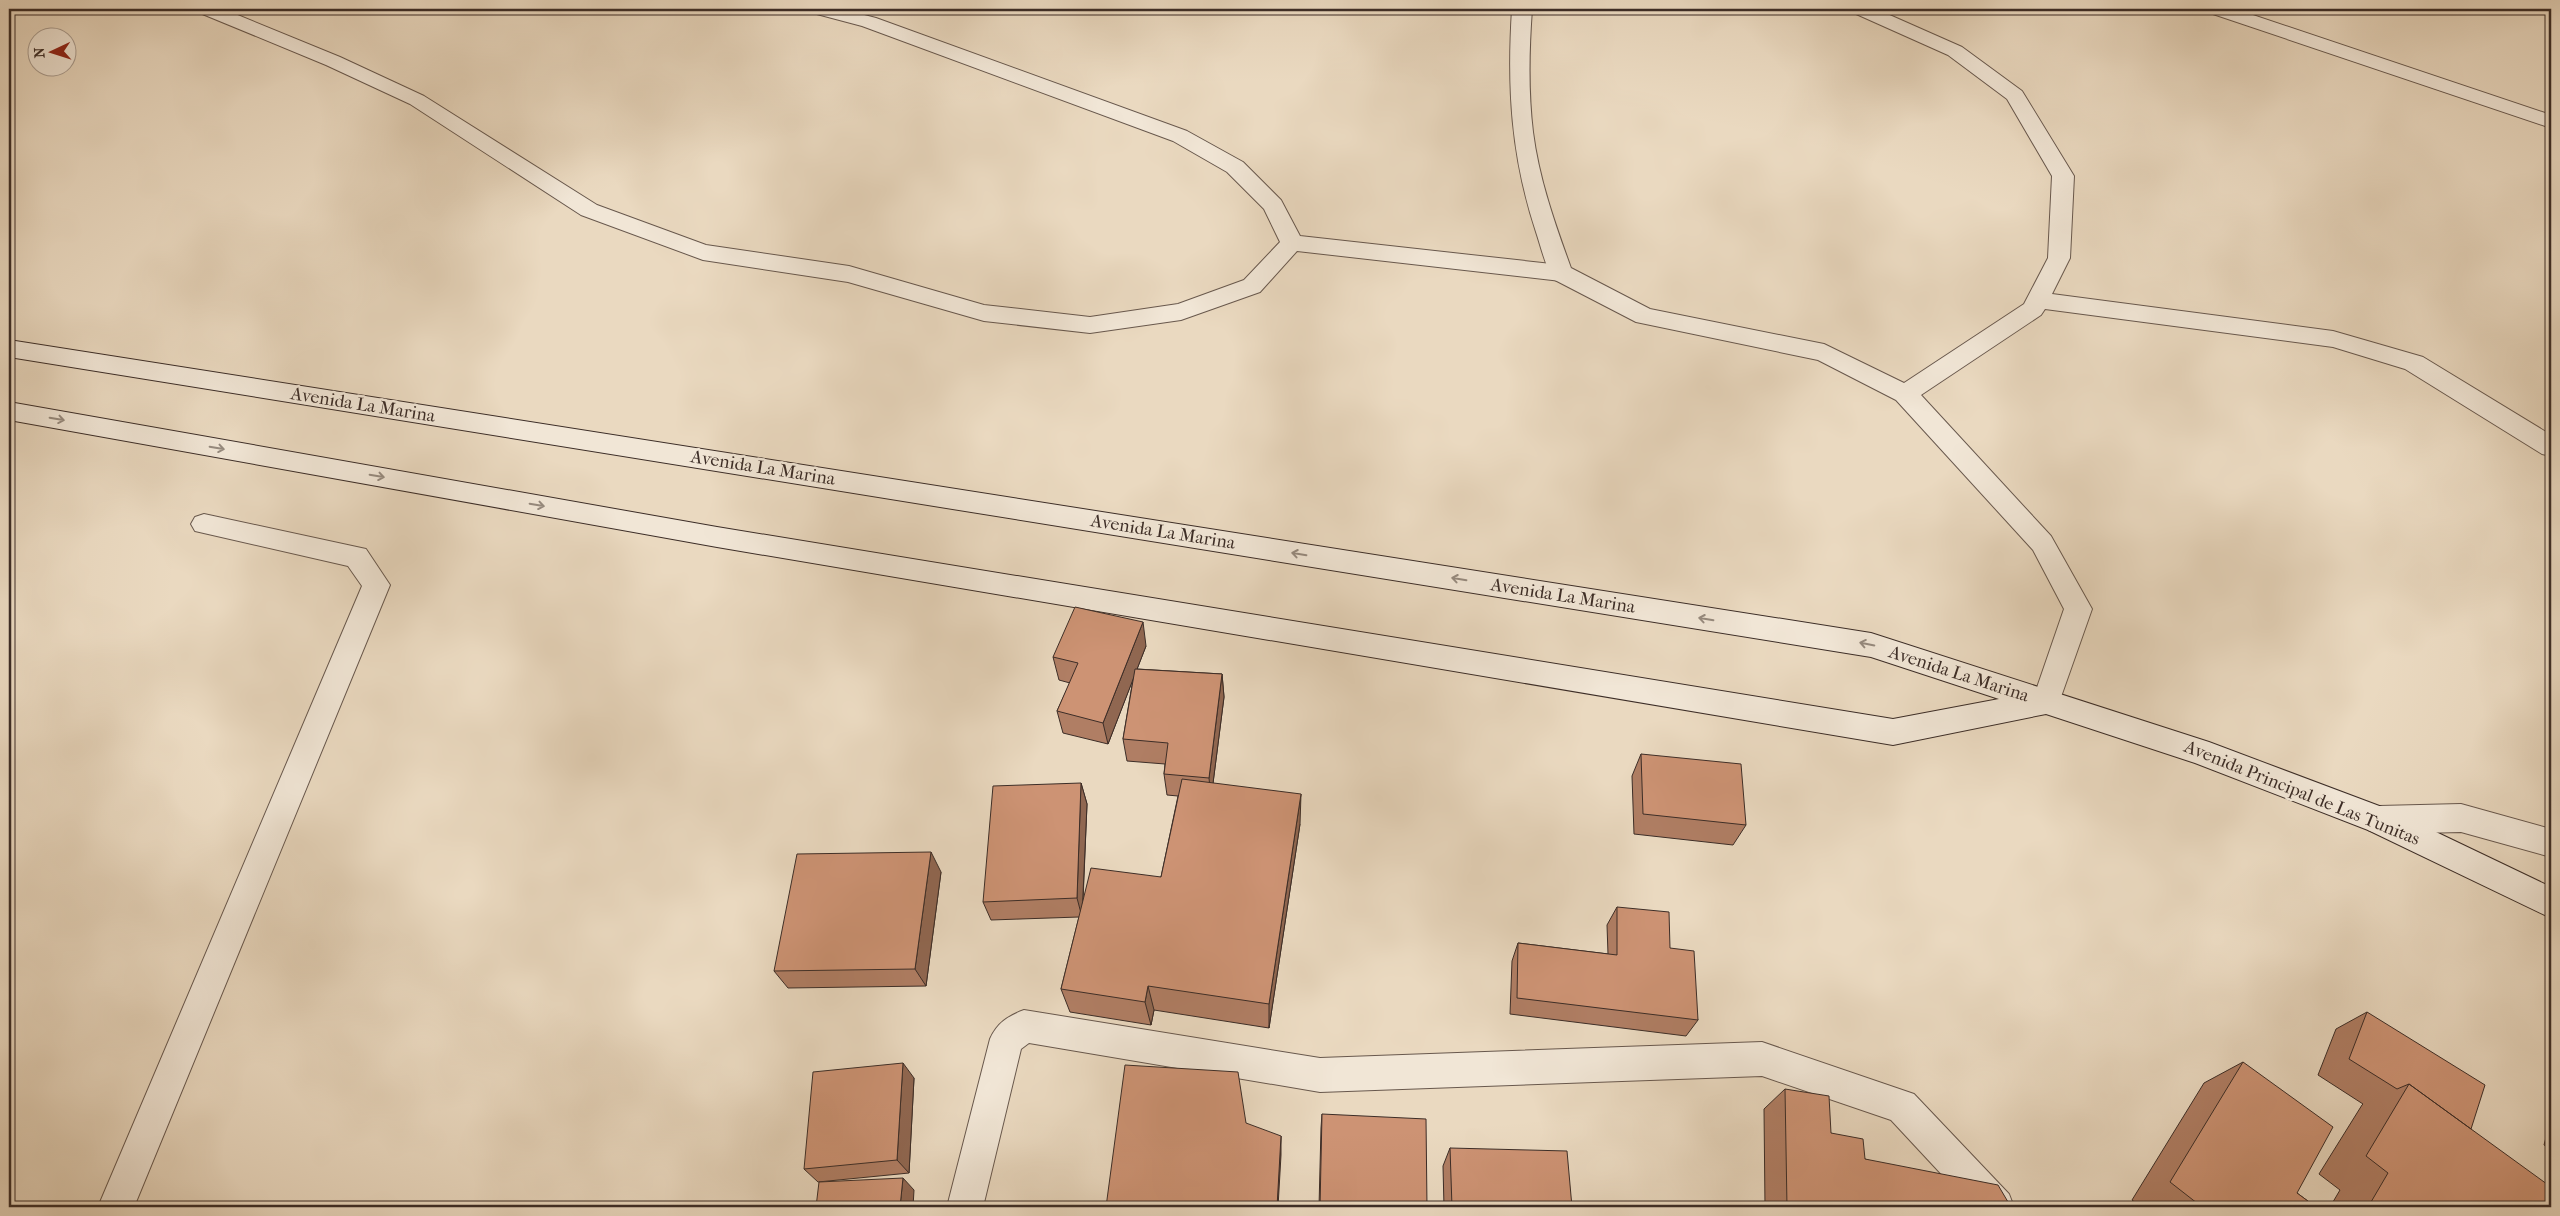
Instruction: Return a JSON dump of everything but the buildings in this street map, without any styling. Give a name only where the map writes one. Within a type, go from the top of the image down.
[{"type":"street","points":[[207,9],[333,61],[417,100],[589,210],[703,252],[849,274],[984,313],[1090,325],[1181,312],[1252,286],[1292,243]]},
{"type":"street","points":[[820,9],[869,22],[1180,136],[1234,167],[1273,205],[1292,243]]},
{"type":"street","points":[[1522,9],[1518,74],[1525,149],[1542,218],[1561,273]]},
{"type":"street","points":[[1861,9],[1955,51],[2015,96],[2063,176],[2059,258],[2033,309],[1905,394]]},
{"type":"street","points":[[2218,9],[2551,122]]},
{"type":"street","points":[[1292,243],[1561,273],[1644,316],[1824,353],[1905,394],[2042,542],[2078,609],[2046,702]]},
{"type":"street","points":[[2038,300],[2333,339],[2414,363],[2551,447]]},
{"type":"street","name":"Avenida La Marina","points":[[9,348],[1871,645],[2046,702]]},
{"type":"street","name":"Avenida La Marina","points":[[9,411],[717,537],[1893,732],[2046,702]]},
{"type":"street","points":[[116,1207],[376,585],[357,557],[204,524]]},
{"type":"street","name":"Avenida Principal de Las Tunitas","points":[[2046,702],[2199,751],[2380,820],[2551,902]]},
{"type":"street","points":[[2380,820],[2460,818],[2551,843]]},
{"type":"street","points":[[965,1207],[1007,1039],[1024,1026],[1320,1075],[1762,1058],[1902,1106],[1996,1207]]}]
